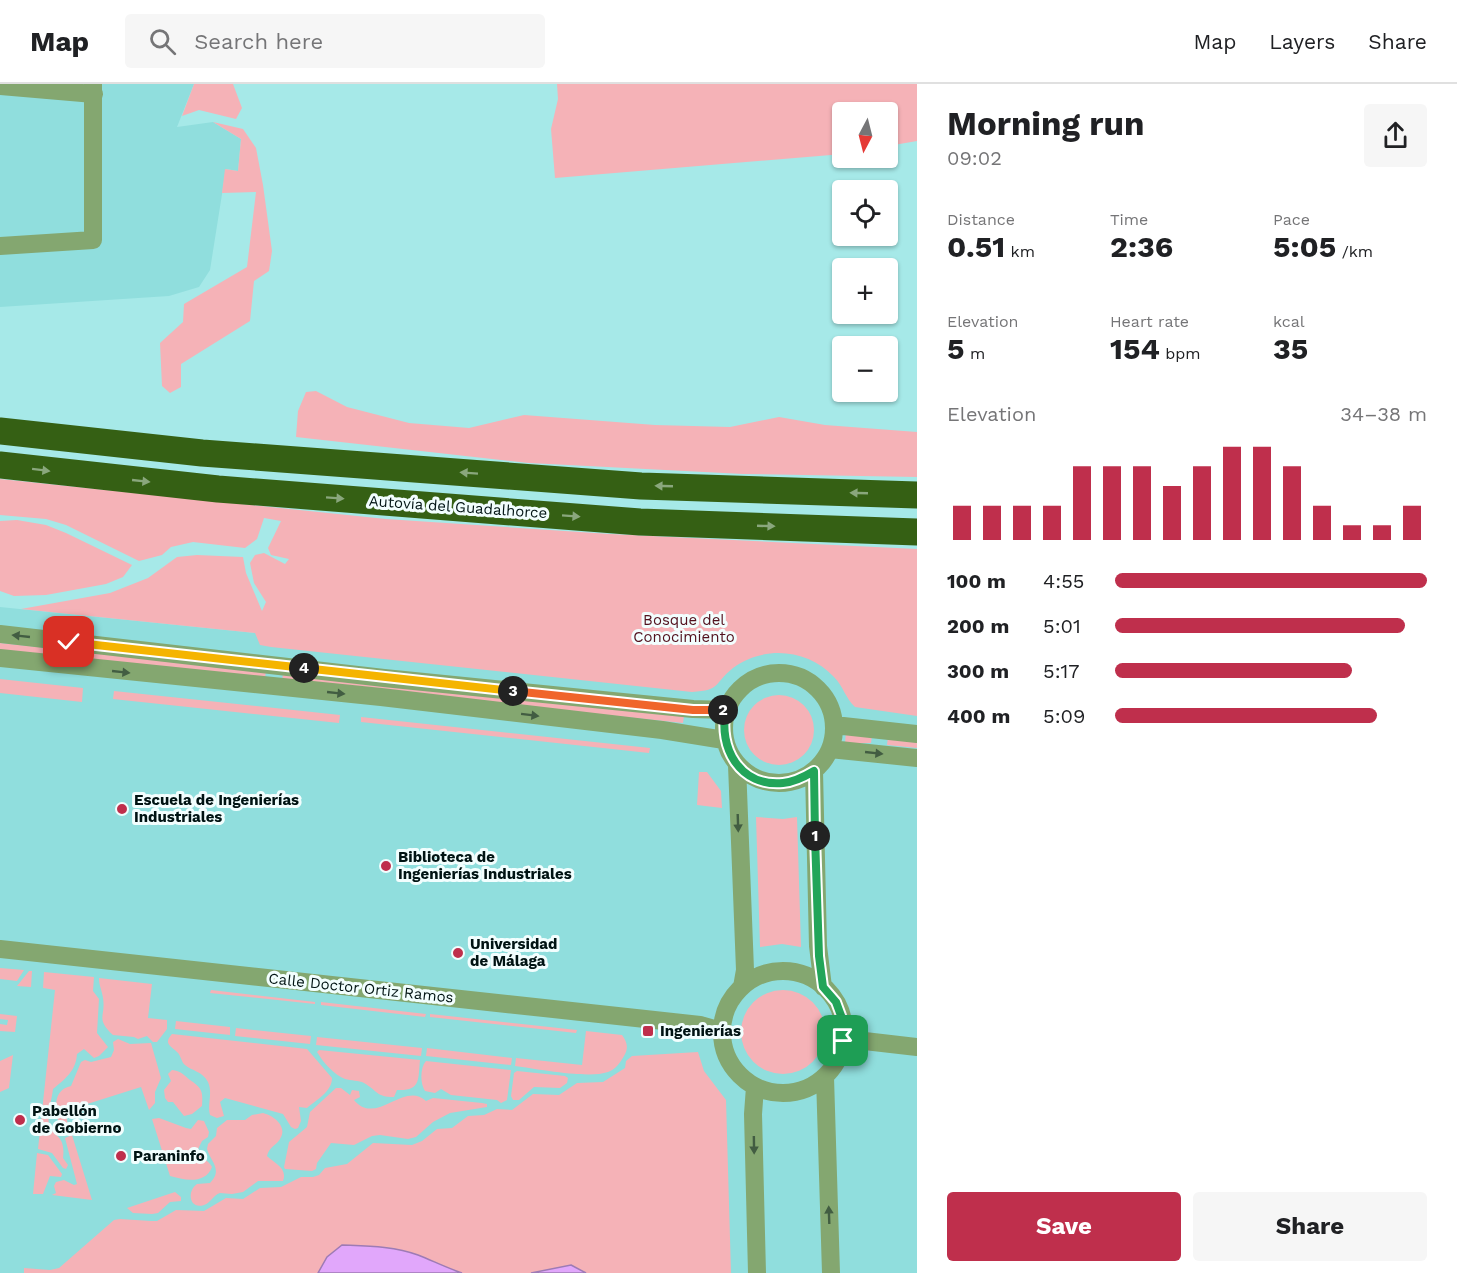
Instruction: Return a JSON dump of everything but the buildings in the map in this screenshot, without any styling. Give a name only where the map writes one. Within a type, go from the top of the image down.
[{"type":"highway","points":[[0,414],[359,465]]},
{"type":"highway","points":[[0,431],[202,453],[641,486],[917,495]]},
{"type":"highway","name":"Autovía del Guadalhorce","points":[[0,465],[218,489],[640,522],[917,532]]},
{"type":"street","points":[[0,86],[94,89],[93,240],[0,246]]},
{"type":"street","points":[[0,634],[384,678],[693,710],[726,710]]},
{"type":"street","points":[[0,658],[381,697],[662,730],[724,740]]},
{"type":"street","points":[[778,672],[795,675],[814,685],[823,694],[831,708],[834,725],[830,749],[824,761],[814,771],[799,779],[783,783],[766,782],[750,776],[737,765],[724,740],[723,724],[726,710],[734,695],[746,683],[761,675],[778,672]]},
{"type":"street","points":[[834,725],[917,734]]},
{"type":"street","points":[[830,749],[917,758]]},
{"type":"street","points":[[737,765],[745,970],[742,987]]},
{"type":"street","points":[[814,771],[818,946],[823,987]]},
{"type":"street","name":"Calle Doctor Ortiz Ramos","points":[[0,949],[642,1018],[700,1025],[721,1031]]},
{"type":"street","points":[[774,972],[792,972],[808,977],[823,987],[836,1002],[843,1021],[843,1041],[837,1060],[825,1077],[809,1088],[791,1093],[772,1093],[755,1087],[741,1077],[730,1064],[723,1048],[721,1031],[724,1015],[731,999],[742,987],[757,977],[774,972]]},
{"type":"street","points":[[843,1041],[856,1040],[917,1047]]},
{"type":"street","points":[[825,1077],[831,1273]]},
{"type":"street","points":[[755,1087],[753,1114],[757,1273]]},
{"type":"shaded area","points":[[0,84],[194,84],[177,127],[213,122],[241,139],[238,171],[226,169],[210,270],[199,287],[169,296],[0,307]]},
{"type":"shaded area","name":"Universidad de Málaga","points":[[275,579],[917,590],[917,1273],[0,1273],[0,607],[255,633]]},
{"type":"shaded area","points":[[342,1245],[400,1250],[462,1273],[318,1273],[327,1257]]},
{"type":"shaded area","points":[[571,1265],[586,1273],[531,1273]]},
{"type":"green space","points":[[194,84],[233,84],[242,108],[236,119],[199,110],[182,116]]},
{"type":"green space","points":[[557,84],[917,84],[917,141],[898,144],[898,102],[832,102],[832,155],[555,178],[551,129],[558,99]]},
{"type":"green space","points":[[213,122],[243,129],[256,148],[272,251],[269,271],[254,281],[250,321],[181,364],[181,387],[170,393],[162,386],[160,343],[183,322],[184,304],[247,267],[256,192],[222,193],[225,169],[238,171],[241,139]]},
{"type":"green space","points":[[316,391],[347,407],[409,423],[469,428],[524,415],[655,425],[730,427],[779,417],[825,425],[917,432],[917,477],[743,474],[529,463],[296,437],[298,411],[306,392]]},
{"type":"green space","name":"Bosque del Conocimiento","points":[[0,479],[386,519],[610,534],[917,549],[917,716],[855,707],[837,681],[823,668],[812,661],[785,653],[772,653],[745,661],[733,668],[713,688],[692,692],[271,647],[260,645],[255,633],[21,609],[110,593],[148,578],[177,557],[197,555],[243,557],[246,573],[262,611],[266,602],[254,583],[250,563],[255,555],[264,553],[285,564],[289,559],[271,555],[268,548],[281,521],[264,518],[257,539],[245,548],[193,542],[171,547],[162,555],[139,561],[66,525],[46,519],[0,515]]},
{"type":"green space","points":[[17,520],[46,525],[132,565],[123,577],[106,584],[46,595],[14,596],[0,591],[0,521]]},
{"type":"green space","points":[[0,643],[266,671],[265,678],[0,650]]},
{"type":"green space","points":[[283,673],[684,716],[683,723],[282,681]]},
{"type":"green space","points":[[0,679],[83,688],[82,702],[0,693]]},
{"type":"green space","points":[[114,691],[340,715],[339,723],[113,699]]},
{"type":"green space","points":[[786,695],[799,701],[808,710],[812,716],[814,730],[812,744],[804,755],[793,763],[772,765],[754,755],[746,744],[744,723],[754,705],[765,697]]},
{"type":"green space","points":[[361,717],[650,748],[649,753],[361,722]]},
{"type":"green space","points":[[846,731],[872,736],[871,743],[845,743]]},
{"type":"green space","points":[[888,737],[917,741],[917,748],[887,745]]},
{"type":"green space","points":[[699,772],[707,772],[721,791],[722,808],[697,805]]},
{"type":"green space","points":[[756,817],[783,819],[797,817],[801,947],[782,944],[760,947]]},
{"type":"green space","points":[[0,968],[24,970],[17,981],[0,979]]},
{"type":"green space","points":[[29,971],[32,971],[31,987],[17,986]]},
{"type":"green space","points":[[44,972],[94,977],[93,991],[99,999],[97,1033],[108,1047],[94,1058],[84,1049],[77,1054],[72,1070],[53,1089],[49,1124],[63,1145],[63,1158],[68,1165],[66,1169],[52,1153],[38,1149],[55,990],[43,988]]},
{"type":"green space","points":[[99,978],[152,984],[148,1018],[167,1020],[167,1029],[157,1042],[153,1042],[147,1036],[138,1039],[113,1035],[104,1025],[102,1017],[104,1004]]},
{"type":"green space","points":[[211,990],[315,1002],[315,1004],[210,993]]},
{"type":"green space","points":[[775,990],[791,990],[807,997],[818,1008],[825,1024],[822,1048],[813,1062],[791,1074],[775,1074],[759,1067],[748,1056],[741,1040],[741,1024],[748,1008],[759,997]]},
{"type":"green space","points":[[321,1002],[426,1014],[425,1017],[321,1005]]},
{"type":"green space","points":[[0,1014],[17,1016],[15,1032],[0,1031],[0,1024],[7,1025],[8,1020],[0,1019]]},
{"type":"green space","points":[[430,1014],[577,1030],[576,1033],[430,1017]]},
{"type":"green space","points":[[176,1021],[230,1027],[230,1035],[175,1029]]},
{"type":"green space","points":[[236,1028],[311,1036],[310,1044],[235,1036]]},
{"type":"green space","points":[[586,1031],[622,1035],[627,1048],[618,1066],[608,1072],[588,1074],[515,1066],[516,1058],[582,1065]]},
{"type":"green space","points":[[172,1034],[307,1049],[332,1078],[331,1083],[323,1095],[307,1108],[299,1107],[301,1121],[295,1129],[291,1127],[283,1114],[225,1098],[220,1102],[224,1116],[217,1118],[210,1115],[210,1090],[206,1078],[185,1065],[168,1043]]},
{"type":"green space","points":[[317,1037],[422,1048],[421,1056],[316,1045]]},
{"type":"green space","points":[[118,1039],[130,1044],[151,1043],[161,1078],[155,1092],[155,1103],[149,1110],[141,1087],[65,1111],[68,1125],[59,1124],[56,1101],[65,1088],[71,1086],[81,1062],[111,1057],[114,1050],[113,1042]]},
{"type":"green space","points":[[427,1048],[512,1058],[511,1065],[426,1056]]},
{"type":"green space","points":[[319,1050],[420,1060],[417,1083],[410,1089],[397,1090],[394,1097],[384,1096],[362,1082],[345,1079],[337,1074],[322,1060],[317,1052]]},
{"type":"green space","points":[[698,1052],[704,1071],[726,1100],[731,1273],[586,1273],[571,1265],[531,1273],[462,1273],[417,1255],[392,1248],[366,1246],[327,1257],[318,1273],[24,1273],[24,1268],[50,1270],[59,1268],[114,1220],[157,1221],[176,1210],[204,1211],[226,1198],[243,1199],[260,1188],[281,1187],[301,1177],[319,1175],[325,1168],[347,1164],[373,1143],[412,1145],[422,1141],[437,1129],[452,1128],[468,1116],[484,1115],[497,1109],[512,1110],[533,1094],[559,1095],[577,1083],[603,1082],[625,1068],[626,1061],[632,1056]]},
{"type":"green space","points":[[13,1055],[9,1088],[0,1092],[0,1061]]},
{"type":"green space","points":[[426,1061],[511,1070],[507,1100],[501,1103],[497,1100],[451,1095],[441,1089],[435,1093],[425,1091],[421,1076]]},
{"type":"green space","points":[[172,1070],[178,1071],[201,1090],[202,1106],[192,1114],[184,1116],[173,1102],[168,1102],[165,1098],[164,1090],[171,1081],[168,1074]]},
{"type":"green space","points":[[517,1071],[568,1078],[567,1083],[560,1088],[534,1087],[519,1100],[513,1100],[511,1096],[514,1073]]},
{"type":"green space","points":[[336,1088],[341,1088],[350,1095],[352,1090],[359,1091],[360,1097],[354,1100],[363,1107],[371,1109],[409,1096],[417,1096],[426,1101],[433,1098],[482,1103],[487,1104],[487,1107],[450,1113],[433,1122],[416,1137],[408,1139],[380,1135],[372,1136],[354,1145],[331,1143],[317,1163],[316,1169],[312,1171],[285,1169],[289,1142],[307,1127],[310,1112]]},
{"type":"green space","points":[[263,1113],[274,1118],[282,1128],[280,1140],[267,1156],[282,1169],[283,1181],[258,1181],[243,1192],[220,1193],[206,1204],[195,1205],[191,1199],[191,1191],[197,1184],[210,1183],[216,1174],[207,1149],[208,1144],[216,1136],[217,1128],[227,1120],[245,1120],[252,1115]]},
{"type":"green space","points":[[159,1118],[191,1129],[198,1120],[204,1121],[209,1132],[208,1137],[202,1141],[197,1151],[212,1167],[209,1173],[194,1180],[170,1176],[152,1119]]},
{"type":"green space","points":[[72,1135],[92,1200],[52,1195],[56,1193],[54,1186],[56,1182],[64,1180],[74,1185],[77,1184],[65,1138]]},
{"type":"green space","points":[[37,1153],[48,1155],[62,1174],[61,1177],[50,1176],[43,1194],[33,1194]]},
{"type":"green space","points":[[175,1192],[181,1197],[181,1201],[170,1202],[158,1213],[133,1213],[127,1208]]},
{"type":"place","name":"Escuela de Ingenierías Industriales","points":[[122,809]]},
{"type":"place","name":"Biblioteca de Ingenierías Industriales","points":[[386,866]]},
{"type":"place","name":"Universidad de Málaga","points":[[458,953]]},
{"type":"place","name":"Ingenierías","points":[[648,1031]]},
{"type":"place","name":"Pabellón de Gobierno","points":[[20,1120]]},
{"type":"place","name":"Paraninfo","points":[[121,1156]]},
{"type":"route","points":[[69,642],[693,710],[726,710],[723,724],[724,740],[737,765],[750,776],[766,782],[783,783],[799,779],[814,771],[819,956],[823,987],[836,1002],[843,1021],[843,1041]]}]
